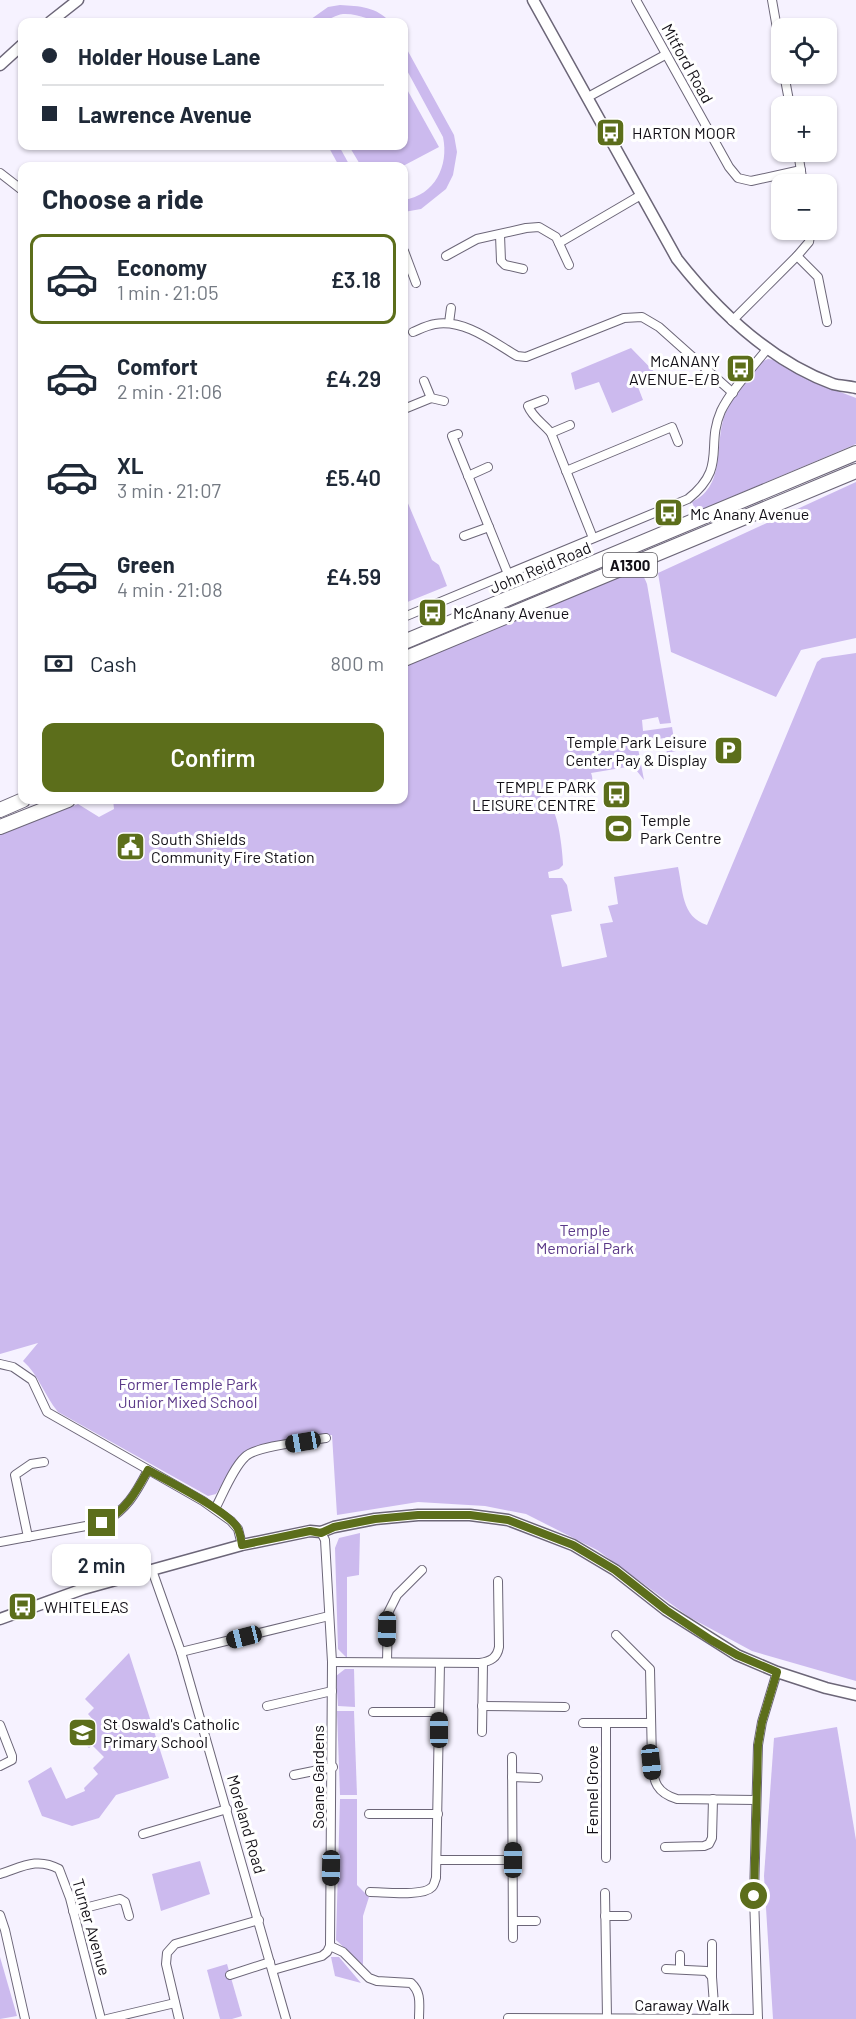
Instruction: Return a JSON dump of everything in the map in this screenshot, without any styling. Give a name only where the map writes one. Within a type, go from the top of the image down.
[{"type":"highway","name":"John Reid Road","points":[[408,640],[856,453]]},
{"type":"highway","name":"John Reid Road","points":[[408,657],[856,471]]},
{"type":"highway","points":[[0,810],[18,802]]},
{"type":"highway","points":[[0,827],[58,804]]},
{"type":"street","points":[[55,18],[78,0]]},
{"type":"street","points":[[533,0],[677,259],[702,290],[732,321],[768,348],[796,366],[856,393]]},
{"type":"street","name":"Mitford Road","points":[[636,0],[729,167],[738,178],[751,180],[801,170]]},
{"type":"street","points":[[772,0],[775,18]]},
{"type":"street","points":[[0,65],[18,49]]},
{"type":"street","points":[[588,97],[665,55]]},
{"type":"street","points":[[800,162],[802,174]]},
{"type":"street","points":[[0,173],[18,187]]},
{"type":"street","points":[[559,243],[641,195]]},
{"type":"street","points":[[446,256],[477,239],[539,227],[549,232],[559,243],[569,265]]},
{"type":"street","points":[[500,235],[501,261],[505,265],[523,269]]},
{"type":"street","points":[[732,321],[797,256],[809,240]]},
{"type":"street","points":[[797,256],[818,277],[827,322]]},
{"type":"street","points":[[408,261],[416,282]]},
{"type":"street","points":[[449,323],[451,308]]},
{"type":"street","points":[[413,332],[433,324],[461,325],[517,356],[526,357],[624,318],[642,317],[659,327],[733,393]]},
{"type":"street","points":[[408,615],[688,499],[706,481],[714,462],[717,422],[722,409],[768,348]]},
{"type":"street","points":[[424,381],[431,398]]},
{"type":"street","points":[[835,384],[856,388]]},
{"type":"street","points":[[408,407],[431,398],[444,401]]},
{"type":"street","points":[[544,400],[528,406],[532,416],[540,420],[551,433],[593,538]]},
{"type":"street","points":[[551,433],[570,425]]},
{"type":"street","points":[[566,471],[672,427],[678,442]]},
{"type":"street","points":[[458,434],[452,436],[508,574]]},
{"type":"street","points":[[468,476],[488,467]]},
{"type":"street","points":[[465,536],[489,527]]},
{"type":"street","points":[[0,1364],[13,1367],[32,1380],[47,1412],[231,1521],[238,1529],[242,1545]]},
{"type":"street","points":[[214,1509],[246,1455],[257,1450],[326,1438]]},
{"type":"street","points":[[28,1537],[15,1475],[31,1464],[44,1461]]},
{"type":"street","points":[[0,1542],[102,1523],[115,1517],[134,1495],[148,1470]]},
{"type":"street","points":[[0,1619],[84,1589],[242,1545],[310,1531],[321,1533],[334,1527],[375,1519],[418,1515],[470,1515],[508,1520],[573,1545],[615,1570],[666,1610],[737,1655],[777,1672],[856,1695]]},
{"type":"street","name":"Soane Gardens","points":[[321,1533],[325,1540],[332,1662],[330,1946]]},
{"type":"street","name":"Moreland Road","points":[[152,1570],[181,1652],[286,2019]]},
{"type":"street","points":[[387,1662],[388,1613],[397,1595],[422,1570]]},
{"type":"street","points":[[332,1662],[483,1663],[490,1661],[497,1655],[499,1647],[498,1581]]},
{"type":"street","points":[[181,1652],[329,1616]]},
{"type":"street","points":[[616,1635],[650,1669],[653,1777],[658,1788],[666,1795],[677,1799],[756,1800]]},
{"type":"street","points":[[370,1892],[426,1891],[433,1887],[436,1878],[440,1663]]},
{"type":"street","points":[[482,1732],[483,1663]]},
{"type":"street","points":[[758,2019],[754,1896],[758,1745],[762,1722],[777,1672]]},
{"type":"street","points":[[267,1706],[332,1691]]},
{"type":"street","points":[[482,1706],[566,1707]]},
{"type":"street","points":[[373,1712],[439,1712]]},
{"type":"street","name":"Fennel Grove","points":[[583,1723],[651,1724]]},
{"type":"street","name":"Fennel Grove","points":[[606,1723],[606,1858]]},
{"type":"street","points":[[0,1725],[12,1756],[12,1760],[0,1766]]},
{"type":"street","points":[[512,1757],[513,1938]]},
{"type":"street","points":[[294,1775],[333,1767]]},
{"type":"street","points":[[512,1777],[538,1778]]},
{"type":"street","points":[[665,1847],[709,1844],[712,1838],[713,1799]]},
{"type":"street","points":[[143,1834],[227,1809]]},
{"type":"street","points":[[369,1814],[438,1814]]},
{"type":"street","points":[[437,1860],[513,1860]]},
{"type":"street","name":"Turner Avenue","points":[[0,1874],[35,1863],[47,1863],[58,1869],[74,1911],[101,2019]]},
{"type":"street","points":[[605,1893],[607,2018]]},
{"type":"street","points":[[74,1911],[121,1894],[129,1916]]},
{"type":"street","points":[[0,1915],[25,2019]]},
{"type":"street","points":[[605,1916],[627,1916]]},
{"type":"street","points":[[179,2019],[166,1964],[167,1953],[175,1944],[259,1920]]},
{"type":"street","points":[[513,1921],[536,1922]]},
{"type":"street","points":[[712,1944],[715,2019]]},
{"type":"street","points":[[230,1975],[322,1956],[330,1946],[343,1952],[369,1978],[377,1981],[411,1983],[419,1995],[419,2019]]},
{"type":"street","points":[[680,1955],[680,1969]]},
{"type":"street","points":[[666,1968],[707,1971],[712,1977]]},
{"type":"street","points":[[107,2019],[175,2003]]},
{"type":"street","name":"Caraway Walk","points":[[508,2018],[758,2019]]},
{"type":"green space","points":[[340,5],[361,7],[373,10],[386,18],[366,18],[343,14],[330,18],[313,18],[328,7]]},
{"type":"green space","points":[[408,51],[454,135],[457,152],[453,175],[446,189],[421,209],[408,211],[408,199],[424,192],[437,178],[444,158],[443,137],[408,72]]},
{"type":"green space","points":[[408,91],[439,147],[408,163],[359,162],[351,150],[408,150]]},
{"type":"green space","points":[[330,150],[341,150],[348,162],[337,162]]},
{"type":"green space","points":[[631,348],[668,386],[648,383],[638,387],[643,400],[612,413],[599,382],[575,390],[571,373]]},
{"type":"green space","points":[[768,359],[822,385],[856,398],[856,444],[696,512],[692,502],[711,485],[715,474],[722,423],[726,412],[737,393],[761,362]]},
{"type":"green space","points":[[856,482],[856,638],[801,650],[776,697],[671,652],[658,573]]},
{"type":"green space","points":[[408,503],[432,560],[439,565],[447,586],[408,602]]},
{"type":"green space","name":"Temple Memorial Park","points":[[631,570],[641,574],[644,578],[647,584],[671,723],[660,724],[658,717],[642,720],[643,731],[672,727],[676,751],[667,753],[664,738],[637,743],[644,780],[633,766],[591,773],[591,783],[582,792],[573,790],[557,779],[548,781],[543,786],[541,801],[552,809],[557,820],[563,860],[563,865],[559,869],[548,872],[549,878],[562,878],[567,885],[572,911],[551,915],[562,967],[607,957],[600,924],[613,922],[608,906],[618,904],[614,877],[678,867],[688,909],[692,916],[707,925],[817,662],[822,658],[856,653],[856,1681],[752,1651],[689,1617],[597,1550],[526,1514],[485,1506],[418,1502],[337,1515],[332,1435],[258,1446],[240,1456],[216,1494],[208,1496],[58,1412],[33,1372],[23,1361],[38,1343],[0,1354],[0,835],[78,804],[99,817],[114,809],[113,804],[408,804],[408,662]]},
{"type":"green space","points":[[360,1533],[359,1575],[347,1577],[347,1658],[338,1649],[335,1548],[339,1538]]},
{"type":"green space","points":[[129,1653],[169,1778],[116,1795],[99,1818],[72,1826],[42,1816],[28,1781],[51,1767],[66,1799],[85,1791],[84,1788],[98,1774],[93,1768],[104,1757],[92,1745],[89,1748],[79,1738],[95,1722],[88,1714],[94,1708],[85,1699]]},
{"type":"green space","points":[[345,1669],[354,1669],[355,1707],[338,1706],[336,1676]]},
{"type":"green space","points":[[337,1711],[354,1711],[357,1795],[340,1795]]},
{"type":"green space","points":[[837,1727],[856,1840],[856,2019],[773,2019],[764,1876],[774,1738]]},
{"type":"green space","points":[[340,1799],[357,1799],[357,1885],[369,1897],[363,1916],[363,1965],[336,1940]]},
{"type":"green space","points":[[200,1861],[210,1894],[161,1911],[152,1874]]},
{"type":"green space","points":[[0,1957],[17,2016],[0,2019]]},
{"type":"green space","points":[[331,1957],[339,1957],[361,1983],[335,1976]]},
{"type":"green space","points":[[227,1964],[242,2016],[220,2019],[207,1970]]},
{"type":"place","name":"HARTON MOOR","points":[[611,132]]},
{"type":"place","name":"McANANY AVENUE-E/B","points":[[741,369]]},
{"type":"place","name":"Mc Anany Avenue","points":[[669,513]]},
{"type":"place","name":"McAnany Avenue","points":[[432,612]]},
{"type":"place","name":"Temple Park Leisure Center Pay & Display","points":[[728,750]]},
{"type":"place","name":"TEMPLE PARK LEISURE CENTRE","points":[[617,795]]},
{"type":"place","name":"Temple Park Centre","points":[[619,828]]},
{"type":"place","name":"South Shields Community Fire Station","points":[[130,847]]},
{"type":"place","name":"WHITELEAS","points":[[23,1606]]},
{"type":"place","name":"St Oswald's Catholic Primary School","points":[[82,1732]]},
{"type":"route","points":[[102,1523],[115,1517],[127,1505],[148,1470],[231,1521],[238,1529],[242,1545],[310,1531],[321,1533],[334,1527],[375,1519],[444,1514],[508,1520],[573,1545],[615,1570],[666,1610],[711,1640],[737,1655],[777,1672],[762,1722],[758,1745],[754,1896]]},
{"type":"park label","name":"Former Temple Park Junior Mixed School","points":[[188,1392]]}]
